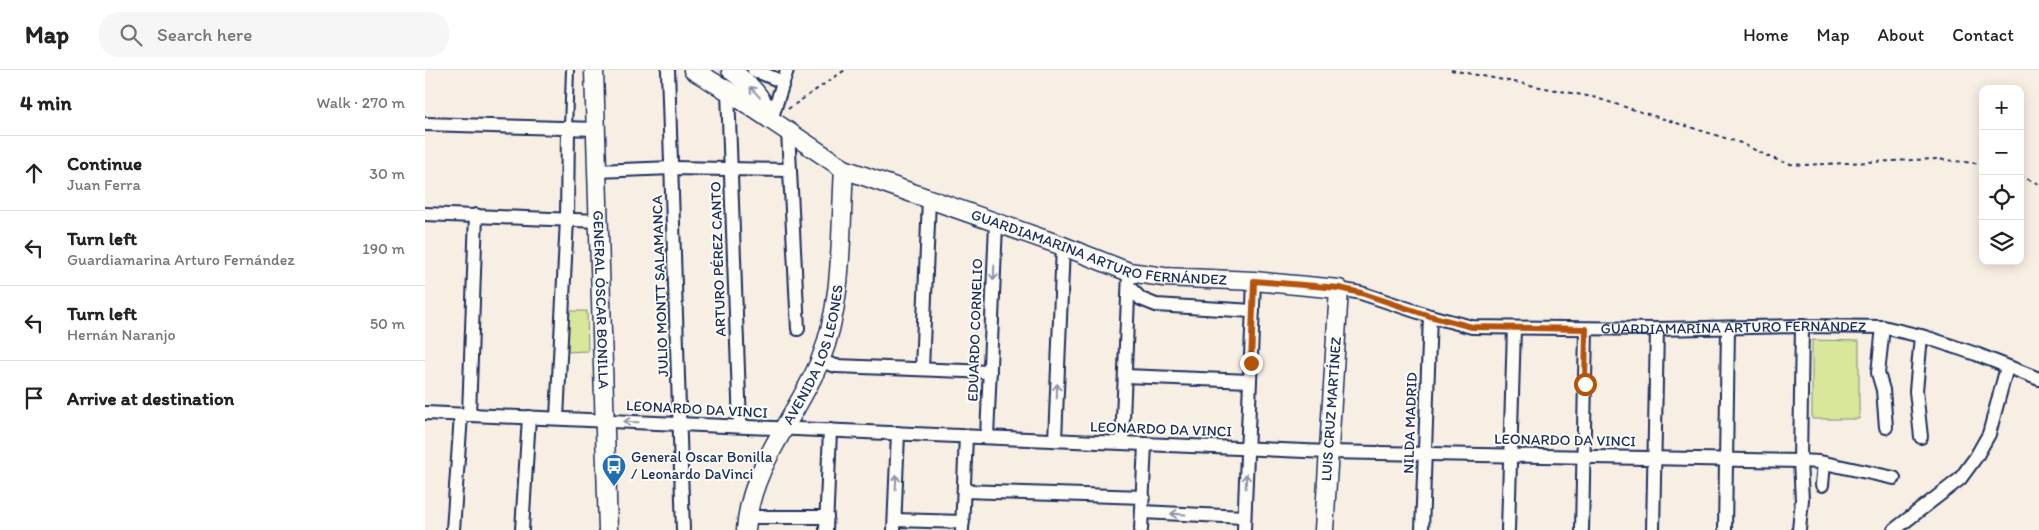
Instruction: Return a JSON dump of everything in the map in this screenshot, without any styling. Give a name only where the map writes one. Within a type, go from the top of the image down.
[{"type":"street","name":"GENERAL ÓSCAR BONILLA","points":[[594,70],[608,530]]},
{"type":"street","name":"JULIO MONTT SALAMANCA","points":[[669,70],[683,530]]},
{"type":"street","name":"GUARDIAMARINA ARTURO FERNÁNDEZ","points":[[693,70],[728,91],[844,169],[1063,246],[1129,280],[1141,299],[1156,305],[1253,311]]},
{"type":"street","points":[[731,70],[755,90],[765,103],[771,120]]},
{"type":"street","points":[[754,70],[785,76],[771,120]]},
{"type":"street","name":"ARTURO PÉREZ CANTO","points":[[728,91],[740,426]]},
{"type":"street","points":[[425,124],[596,129]]},
{"type":"street","name":"GENERAL ÓSCAR BONILLA","points":[[557,418],[567,219],[568,128]]},
{"type":"street","points":[[788,131],[798,329]]},
{"type":"street","points":[[597,171],[672,168],[790,170]]},
{"type":"street","name":"AVENIDA LOS LEONES","points":[[747,523],[751,497],[757,479],[820,361],[828,336],[835,303],[844,169]]},
{"type":"street","points":[[922,369],[929,199]]},
{"type":"street","points":[[425,214],[599,221]]},
{"type":"street","points":[[453,530],[465,415],[476,215]]},
{"type":"street","name":"EDUARDO CORNELIO","points":[[987,437],[996,224]]},
{"type":"street","points":[[1055,440],[1063,246]]},
{"type":"street","name":"GUARDIAMARINA ARTURO FERNÁNDEZ","points":[[1129,280],[1164,277],[1254,281],[1339,288],[1472,327],[1586,329],[1802,326],[1883,327],[1921,336],[1976,354],[2007,368],[2039,379]]},
{"type":"street","points":[[1122,443],[1129,280]]},
{"type":"street","points":[[1142,512],[1244,524],[1254,281]]},
{"type":"street","name":"LUIS CRUZ MARTÍNEZ","points":[[1324,530],[1339,288]]},
{"type":"street","name":"NILDA MADRID","points":[[1422,530],[1430,316]]},
{"type":"street","points":[[1799,530],[1802,500],[1800,461],[1802,326]]},
{"type":"street","points":[[1883,327],[1878,374],[1883,390],[1886,427]]},
{"type":"street","points":[[1508,530],[1514,328]]},
{"type":"street","points":[[1725,530],[1728,328]]},
{"type":"street","points":[[1582,530],[1586,329]]},
{"type":"street","points":[[1653,530],[1657,329]]},
{"type":"street","points":[[1921,336],[1916,391],[1921,437]]},
{"type":"street","points":[[820,361],[836,366],[990,372]]},
{"type":"street","points":[[1894,530],[1960,480],[1989,434],[2007,368]]},
{"type":"street","points":[[1125,376],[1250,381]]},
{"type":"street","name":"LEONARDO DA VINCI","points":[[425,413],[740,426],[783,430],[831,430],[1328,452],[1800,461],[1824,463],[1894,478]]},
{"type":"street","points":[[522,530],[529,418]]},
{"type":"street","points":[[826,530],[831,430]]},
{"type":"street","points":[[898,433],[894,525],[962,526],[966,436]]},
{"type":"street","points":[[1141,530],[1145,444]]},
{"type":"street","points":[[1822,486],[1824,463]]},
{"type":"street","points":[[964,490],[1143,497]]},
{"type":"street","points":[[747,523],[827,517]]},
{"type":"lane","points":[[568,128],[570,70]]},
{"type":"path","points":[[771,120],[845,70]]},
{"type":"path","points":[[1451,70],[1593,97],[1741,143],[1769,157],[1789,164],[1936,159],[1979,164]]},
{"type":"path","points":[[2024,178],[2039,184]]},
{"type":"green space","points":[[565,311],[587,311],[588,351],[565,352]]},
{"type":"green space","points":[[1812,340],[1859,341],[1859,419],[1812,419]]},
{"type":"place","name":"General Oscar Bonilla / Leonardo DaVinci","points":[[614,487]]},
{"type":"route","points":[[1251,363],[1254,281],[1339,288],[1472,327],[1586,329],[1585,384]]}]
